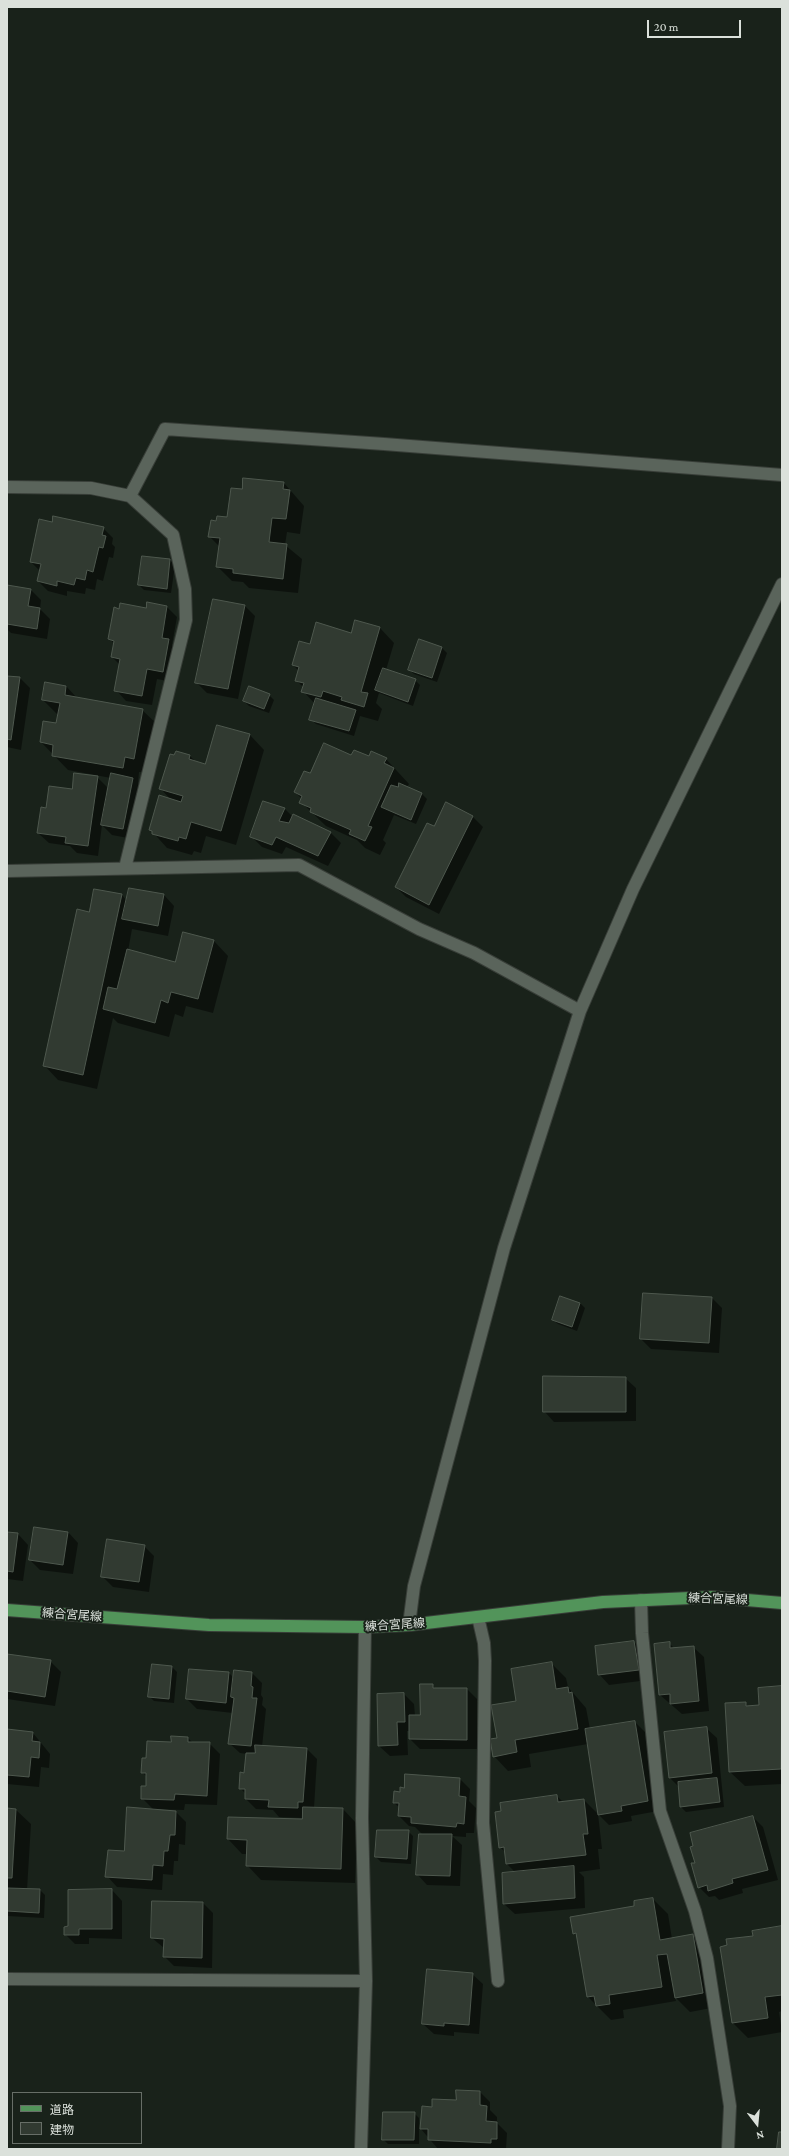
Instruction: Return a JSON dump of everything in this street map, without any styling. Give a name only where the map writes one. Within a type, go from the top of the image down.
[{"type":"main road","name":"練合宮尾線","points":[[7,1610],[209,1625],[365,1627],[409,1625],[603,1602],[712,1597],[782,1603]]},
{"type":"street","points":[[130,496],[165,430],[392,444],[782,475]]},
{"type":"street","points":[[7,487],[91,488],[130,496],[173,535],[185,589],[186,620],[125,868]]},
{"type":"street","points":[[409,1625],[414,1586],[504,1248],[580,1012],[633,889],[782,584]]},
{"type":"street","points":[[7,871],[299,865],[420,929],[474,953],[580,1012]]},
{"type":"street","points":[[641,1600],[642,1632],[660,1811],[695,1911],[707,1958],[730,2106],[728,2149]]},
{"type":"street","points":[[478,1617],[484,1643],[485,1661],[483,1823],[498,1981]]},
{"type":"street","points":[[361,2149],[366,1981],[362,1818],[365,1627]]},
{"type":"street","points":[[7,1979],[366,1981]]},
{"type":"building","points":[[243,478],[284,482],[283,489],[290,490],[286,519],[272,518],[269,542],[287,544],[283,579],[233,573],[233,569],[216,567],[220,538],[208,537],[211,520],[216,521],[217,516],[227,517],[231,488],[242,489]]},
{"type":"building","points":[[53,516],[104,527],[102,535],[106,536],[103,548],[99,547],[93,572],[87,570],[85,580],[76,578],[74,585],[57,581],[57,586],[37,581],[41,564],[30,562],[39,519],[52,522]]},
{"type":"building","points":[[142,556],[170,559],[167,589],[138,585]]},
{"type":"building","points":[[7,585],[31,589],[28,606],[40,608],[37,629],[7,624]]},
{"type":"building","points":[[213,599],[245,605],[228,689],[195,683]]},
{"type":"building","points":[[147,602],[167,606],[162,638],[169,639],[163,672],[147,669],[142,696],[114,691],[120,659],[111,657],[114,641],[108,639],[114,607],[119,609],[120,603],[146,608]]},
{"type":"building","points":[[355,620],[380,627],[361,692],[368,693],[364,707],[341,700],[342,697],[323,691],[321,697],[301,692],[304,683],[295,681],[299,667],[292,665],[299,641],[310,644],[316,622],[351,633]]},
{"type":"building","points":[[419,639],[442,647],[432,678],[408,670]]},
{"type":"building","points":[[383,668],[416,679],[408,702],[375,690]]},
{"type":"building","points":[[7,676],[20,677],[11,740],[7,739]]},
{"type":"building","points":[[45,682],[66,686],[65,695],[143,709],[134,759],[125,757],[123,768],[52,756],[53,745],[40,742],[43,721],[56,723],[60,703],[42,700]]},
{"type":"building","points":[[249,686],[270,694],[264,709],[243,701]]},
{"type":"building","points":[[316,698],[356,710],[349,731],[309,720]]},
{"type":"building","points":[[217,725],[250,734],[221,831],[191,822],[186,839],[179,837],[178,841],[152,834],[152,831],[149,830],[159,795],[181,802],[183,796],[159,789],[170,754],[174,755],[176,751],[190,755],[189,759],[205,764]]},
{"type":"building","points":[[324,743],[351,755],[354,750],[369,756],[371,751],[387,758],[384,763],[394,768],[368,826],[372,827],[365,841],[349,834],[351,830],[310,812],[311,808],[299,803],[302,796],[294,792],[304,771],[310,773]]},
{"type":"building","points":[[74,773],[98,776],[88,846],[65,843],[66,837],[37,833],[41,807],[46,808],[49,786],[72,789]]},
{"type":"building","points":[[111,773],[133,778],[123,829],[101,825]]},
{"type":"building","points":[[399,783],[422,793],[411,820],[381,807],[391,785],[398,787]]},
{"type":"building","points":[[263,801],[285,808],[279,821],[289,823],[293,814],[331,832],[318,856],[276,837],[272,845],[250,837]]},
{"type":"building","points":[[446,802],[473,816],[429,905],[395,887],[427,823],[434,826]]},
{"type":"building","points":[[129,888],[164,894],[158,926],[122,919]]},
{"type":"building","points":[[94,889],[122,894],[83,1075],[43,1066],[77,909],[89,912]]},
{"type":"building","points":[[183,932],[214,940],[198,999],[171,992],[168,1003],[161,1000],[155,1023],[103,1009],[108,987],[117,989],[127,949],[175,962]]},
{"type":"building","points":[[643,1293],[712,1297],[709,1343],[640,1339]]},
{"type":"building","points":[[560,1296],[580,1303],[572,1327],[552,1320]]},
{"type":"building","points":[[543,1376],[626,1377],[626,1412],[543,1412]]},
{"type":"building","points":[[34,1527],[68,1532],[63,1565],[29,1560]]},
{"type":"building","points":[[7,1532],[18,1533],[13,1572],[7,1571]]},
{"type":"building","points":[[107,1539],[145,1545],[139,1582],[101,1577]]},
{"type":"building","points":[[634,1641],[639,1670],[598,1675],[595,1646]]},
{"type":"building","points":[[670,1642],[670,1648],[694,1646],[699,1701],[670,1704],[670,1694],[659,1695],[654,1644]]},
{"type":"building","points":[[7,1654],[51,1660],[45,1697],[7,1691]]},
{"type":"building","points":[[552,1662],[556,1689],[568,1687],[569,1693],[572,1692],[578,1729],[515,1740],[517,1752],[493,1757],[490,1739],[497,1738],[491,1705],[516,1701],[511,1669]]},
{"type":"building","points":[[152,1664],[172,1666],[169,1699],[148,1697]]},
{"type":"building","points":[[189,1669],[229,1672],[226,1703],[186,1699]]},
{"type":"building","points":[[234,1670],[252,1672],[252,1698],[257,1698],[251,1746],[228,1744],[234,1698],[231,1697]]},
{"type":"building","points":[[420,1684],[433,1684],[433,1688],[467,1688],[467,1740],[409,1739],[409,1715],[420,1715]]},
{"type":"building","points":[[782,1686],[781,1769],[729,1772],[725,1703],[746,1702],[746,1706],[759,1705],[758,1688]]},
{"type":"building","points":[[404,1693],[405,1722],[397,1722],[398,1745],[378,1746],[377,1694]]},
{"type":"building","points":[[635,1721],[648,1801],[621,1806],[622,1811],[598,1815],[585,1729]]},
{"type":"building","points":[[707,1727],[712,1773],[669,1778],[664,1732]]},
{"type":"building","points":[[7,1729],[33,1732],[32,1741],[40,1742],[39,1758],[31,1757],[29,1777],[7,1775]]},
{"type":"building","points":[[171,1736],[188,1737],[188,1742],[210,1742],[207,1796],[175,1794],[174,1800],[141,1799],[141,1786],[146,1786],[146,1773],[141,1773],[142,1758],[146,1758],[147,1741],[171,1742]]},
{"type":"building","points":[[255,1745],[307,1748],[303,1802],[298,1802],[298,1808],[268,1807],[269,1800],[245,1799],[245,1789],[239,1789],[240,1772],[244,1773],[246,1753],[255,1753]]},
{"type":"building","points":[[405,1774],[460,1778],[459,1796],[466,1797],[464,1824],[457,1823],[456,1827],[411,1823],[411,1817],[398,1816],[399,1803],[393,1803],[394,1791],[400,1792],[400,1787],[404,1788]]},
{"type":"building","points":[[717,1778],[720,1802],[680,1807],[678,1782]]},
{"type":"building","points":[[557,1795],[558,1802],[584,1799],[588,1834],[583,1834],[586,1855],[506,1864],[504,1847],[499,1848],[495,1812],[501,1811],[500,1803]]},
{"type":"building","points":[[127,1807],[176,1811],[175,1835],[170,1835],[168,1851],[164,1851],[163,1866],[153,1865],[152,1880],[105,1877],[108,1850],[124,1851]]},
{"type":"building","points":[[303,1807],[343,1808],[341,1869],[246,1866],[247,1840],[227,1839],[228,1817],[302,1819]]},
{"type":"building","points":[[7,1808],[16,1809],[12,1878],[7,1878]]},
{"type":"building","points":[[753,1816],[768,1870],[732,1879],[733,1883],[708,1891],[707,1885],[698,1888],[691,1863],[695,1863],[690,1847],[693,1846],[690,1833]]},
{"type":"building","points":[[377,1830],[409,1830],[407,1859],[375,1857]]},
{"type":"building","points":[[419,1834],[452,1834],[450,1876],[416,1875]]},
{"type":"building","points":[[574,1866],[575,1898],[503,1904],[502,1873]]},
{"type":"building","points":[[7,1888],[40,1889],[39,1913],[7,1911]]},
{"type":"building","points":[[112,1889],[112,1929],[79,1929],[79,1935],[64,1935],[64,1927],[68,1926],[68,1890]]},
{"type":"building","points":[[653,1898],[660,1940],[693,1934],[703,1993],[675,1998],[667,1954],[657,1955],[662,1987],[609,1995],[610,2004],[596,2006],[594,1996],[587,1997],[576,1933],[573,1934],[570,1917],[634,1906],[634,1901]]},
{"type":"building","points":[[152,1901],[203,1902],[202,1958],[163,1957],[164,1939],[151,1938]]},
{"type":"building","points":[[782,1926],[782,1995],[765,1997],[768,2018],[732,2023],[720,1947],[727,1945],[726,1939],[753,1936],[752,1931]]},
{"type":"building","points":[[427,1969],[473,1973],[469,2025],[444,2023],[444,2026],[422,2024]]},
{"type":"building","points":[[456,2090],[480,2091],[480,2105],[487,2106],[486,2121],[497,2122],[497,2139],[491,2139],[491,2143],[428,2140],[428,2129],[420,2129],[422,2106],[432,2107],[432,2099],[456,2100]]},
{"type":"building","points":[[383,2112],[415,2112],[414,2140],[382,2140]]},
{"type":"building","points":[[779,2132],[782,2132],[782,2149],[777,2149]]}]
